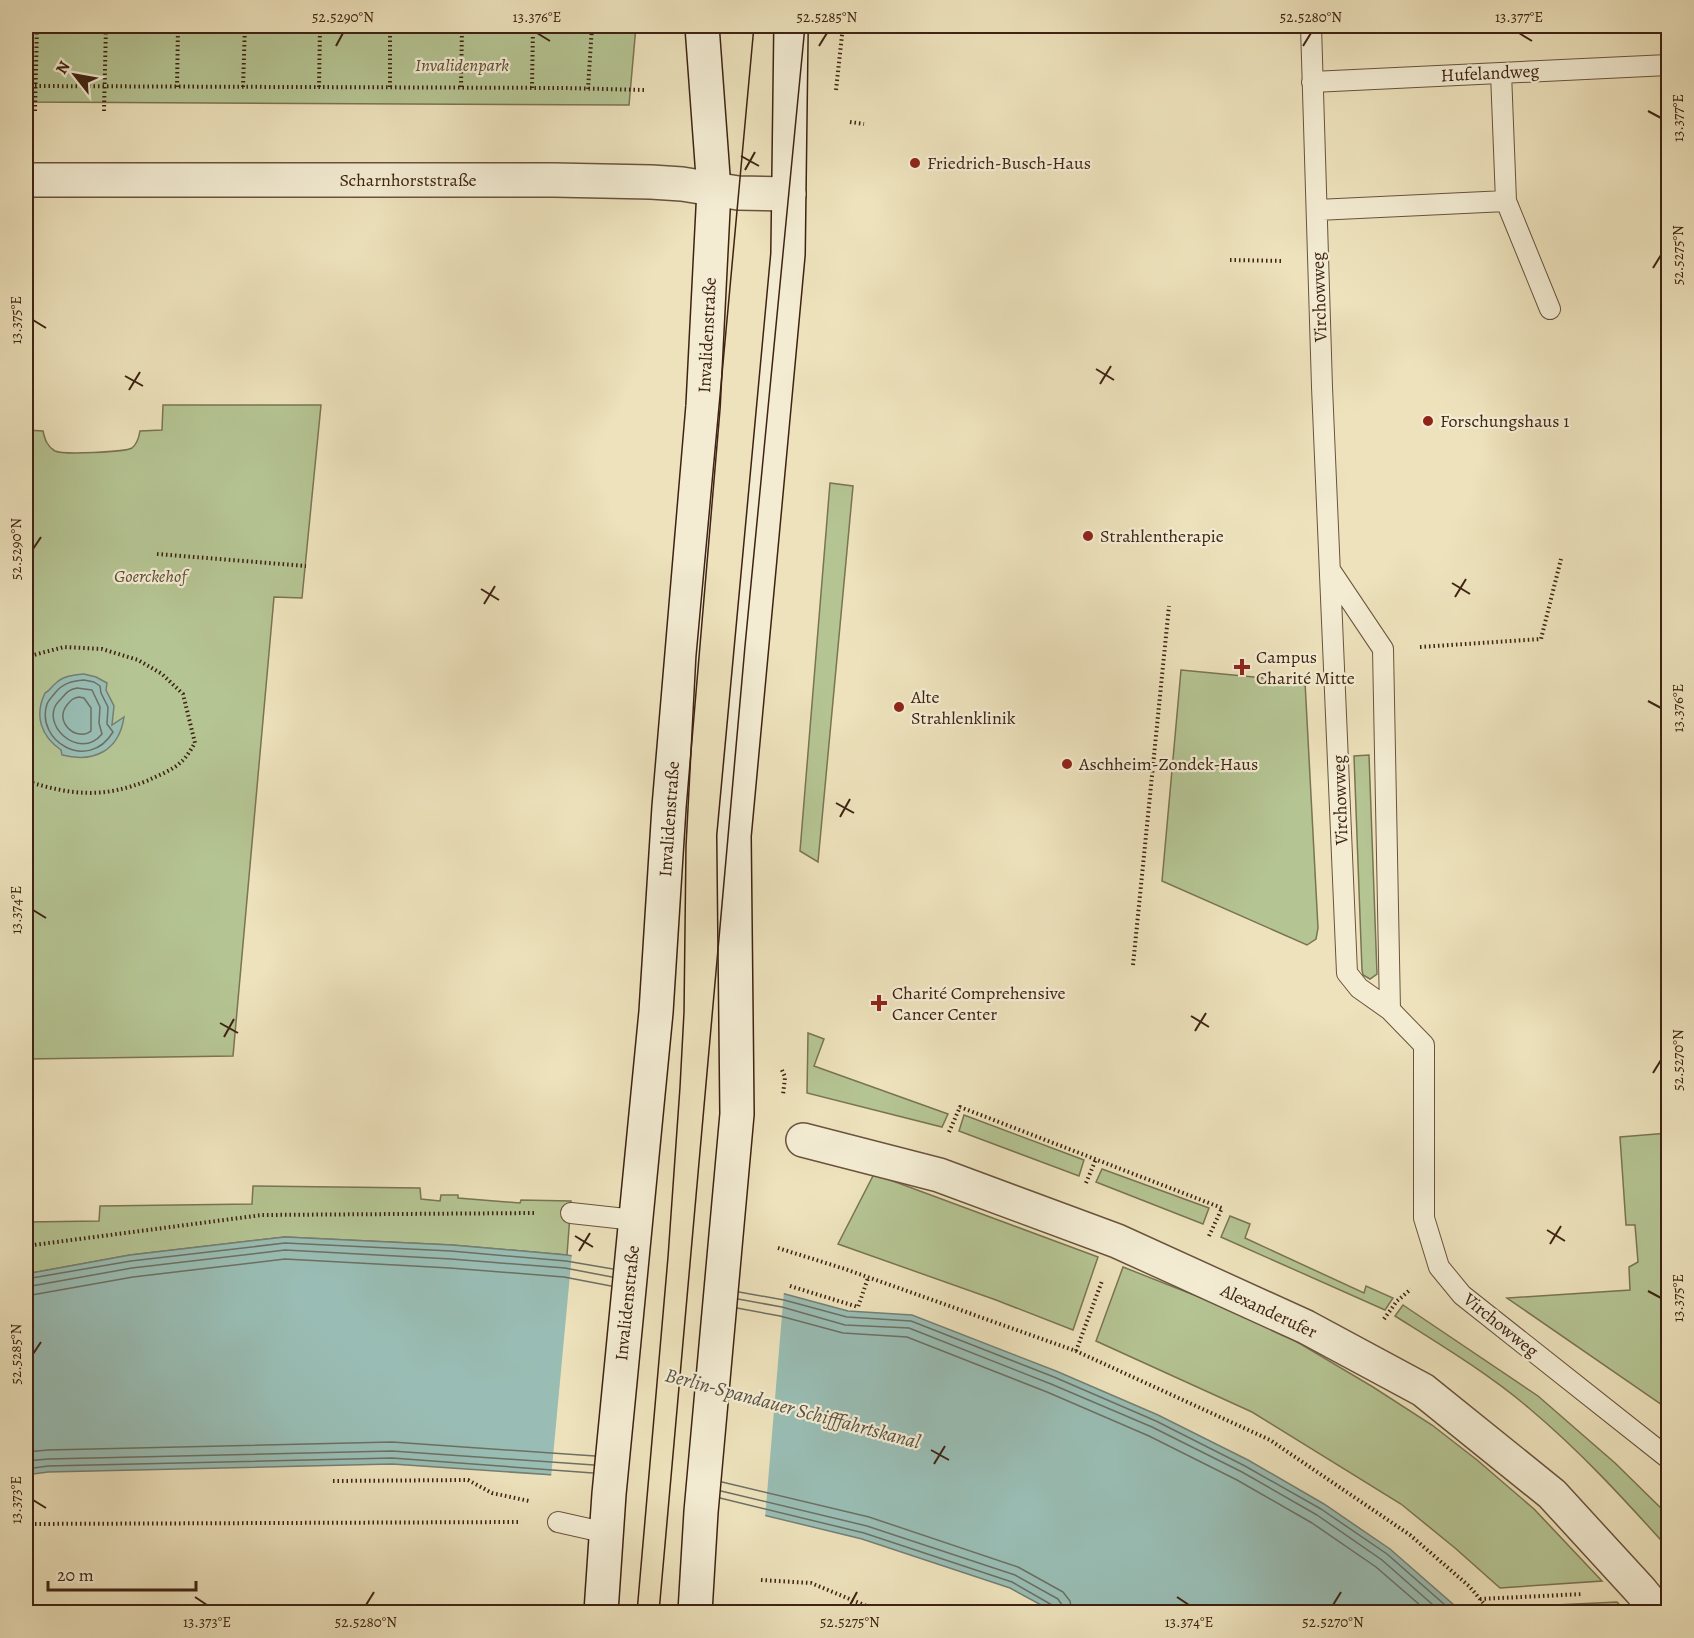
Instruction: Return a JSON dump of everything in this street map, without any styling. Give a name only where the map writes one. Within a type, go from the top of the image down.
[{"type":"main road","name":"Invalidenstraße","points":[[602,1612],[609,1494],[657,1012],[669,807],[703,406],[714,190],[702,26]]},
{"type":"main road","points":[[694,1612],[736,1114],[734,836],[788,255],[790,26]]},
{"type":"main road","name":"Scharnhorststraße","points":[[26,180],[554,180],[661,183],[714,190],[789,194]]},
{"type":"main road","name":"Alexanderufer","points":[[803,1140],[939,1175],[1117,1241],[1306,1327],[1423,1390],[1552,1494],[1656,1602]]},
{"type":"lane","name":"Virchowweg","points":[[1311,26],[1347,973],[1359,988],[1390,1010],[1424,1045],[1424,1218],[1439,1267],[1462,1295],[1668,1458]]},
{"type":"lane","name":"Hufelandweg","points":[[1312,82],[1668,65]]},
{"type":"lane","points":[[1501,73],[1506,201],[1550,309]]},
{"type":"lane","points":[[1317,210],[1506,201]]},
{"type":"lane","points":[[1330,569],[1383,650],[1390,1010]]},
{"type":"lane","points":[[571,1213],[633,1235]]},
{"type":"lane","points":[[558,1522],[607,1533]]},
{"type":"path","points":[[35,111],[37,26]]},
{"type":"path","points":[[104,111],[106,26]]},
{"type":"path","points":[[177,87],[178,26]]},
{"type":"path","points":[[243,87],[245,26]]},
{"type":"path","points":[[319,87],[320,26]]},
{"type":"path","points":[[390,26],[390,87]]},
{"type":"path","points":[[460,87],[462,26]]},
{"type":"path","points":[[532,88],[533,26]]},
{"type":"path","points":[[588,89],[592,26]]},
{"type":"path","points":[[836,94],[843,26]]},
{"type":"path","points":[[26,86],[460,87],[644,90]]},
{"type":"path","points":[[850,122],[864,124]]},
{"type":"path","points":[[1230,260],[1265,261]]},
{"type":"path","points":[[157,554],[306,566]]},
{"type":"path","points":[[1383,650],[1541,639],[1561,558]]},
{"type":"path","points":[[1133,966],[1169,606]]},
{"type":"path","points":[[26,657],[64,647],[102,649],[138,660],[162,674],[183,694],[195,743],[181,762],[158,776],[128,788],[97,794],[60,792],[26,782]]},
{"type":"path","points":[[946,1139],[960,1107],[1222,1208],[1208,1238]]},
{"type":"path","points":[[1084,1188],[1096,1159]]},
{"type":"path","points":[[26,1246],[262,1215],[571,1213]]},
{"type":"path","points":[[778,1248],[1076,1351],[1270,1440],[1410,1535],[1468,1586],[1491,1612]]},
{"type":"path","points":[[790,1286],[858,1307],[868,1278]]},
{"type":"path","points":[[1380,1325],[1397,1300]]},
{"type":"path","points":[[333,1481],[468,1480],[492,1493],[532,1502]]},
{"type":"path","points":[[26,1524],[558,1522]]},
{"type":"path","points":[[761,1580],[811,1583],[881,1612]]},
{"type":"path","points":[[1479,1599],[1656,1602]]},
{"type":"green space","name":"Invalidenpark","points":[[26,26],[636,26],[629,105],[26,102]]},
{"type":"green space","name":"Goerckehof","points":[[163,405],[321,405],[302,598],[274,597],[233,1056],[26,1059],[26,430],[43,431],[48,445],[55,451],[69,453],[118,451],[132,448],[140,431],[162,430]]},
{"type":"green space","points":[[830,483],[853,486],[818,862],[800,851]]},
{"type":"green space","points":[[1181,670],[1305,682],[1318,928],[1316,939],[1307,945],[1162,881]]},
{"type":"green space","points":[[1369,755],[1377,974],[1370,979],[1363,975],[1362,970],[1354,756]]},
{"type":"green space","points":[[808,1033],[824,1039],[814,1066],[948,1114],[942,1127],[807,1093]]},
{"type":"green space","points":[[964,1115],[1084,1160],[1079,1176],[959,1131]]},
{"type":"green space","points":[[1668,1133],[1668,1409],[1507,1298],[1630,1290],[1629,1267],[1638,1262],[1635,1225],[1626,1225],[1620,1137]]},
{"type":"green space","points":[[1102,1169],[1209,1208],[1203,1224],[1096,1182]]},
{"type":"green space","points":[[874,1174],[1098,1257],[1073,1330],[838,1244]]},
{"type":"green space","points":[[253,1186],[420,1188],[421,1199],[440,1201],[441,1195],[458,1195],[458,1198],[520,1203],[521,1200],[571,1201],[567,1255],[452,1245],[285,1237],[130,1255],[26,1274],[26,1222],[99,1221],[100,1206],[252,1204]]},
{"type":"green space","points":[[1230,1216],[1250,1224],[1245,1238],[1364,1293],[1366,1286],[1393,1298],[1385,1310],[1221,1237]]},
{"type":"green space","points":[[1123,1267],[1265,1323],[1432,1425],[1534,1509],[1602,1581],[1500,1588],[1401,1504],[1252,1412],[1096,1341]]},
{"type":"green space","points":[[1403,1305],[1538,1396],[1615,1463],[1668,1515],[1668,1548],[1584,1459],[1530,1409],[1481,1372],[1395,1316]]},
{"type":"green space","points":[[1617,1602],[1626,1612],[1520,1612],[1515,1607]]},
{"type":"water","points":[[84,674],[107,683],[106,690],[114,706],[112,725],[124,717],[121,729],[111,746],[103,752],[84,757],[62,755],[61,750],[44,732],[41,725],[42,701],[45,693],[62,679]]},
{"type":"water","name":"Berlin-Spandauer Schifffahrtskanal","points":[[285,1237],[452,1245],[567,1255],[785,1294],[848,1311],[912,1315],[1056,1371],[1158,1415],[1248,1460],[1324,1504],[1390,1549],[1462,1612],[1054,1612],[1010,1588],[862,1539],[632,1483],[554,1475],[392,1464],[48,1472],[26,1475],[26,1274],[130,1255]]},
{"type":"pier","points":[[572,1253],[784,1291],[765,1518],[632,1486],[551,1478]]},
{"type":"tram line","points":[[637,1612],[668,1257],[680,1087],[684,1012],[686,846],[696,657],[754,26]]},
{"type":"tram line","points":[[659,1612],[745,646],[805,26]]},
{"type":"place","name":"Friedrich-Busch-Haus","points":[[915,163]]},
{"type":"place","name":"Forschungshaus 1","points":[[1428,421]]},
{"type":"place","name":"Strahlentherapie","points":[[1088,536]]},
{"type":"place","name":"Campus Charité Mitte","points":[[1242,667]]},
{"type":"place","name":"Alte Strahlenklinik","points":[[899,707]]},
{"type":"place","name":"Aschheim-Zondek-Haus","points":[[1067,764]]},
{"type":"place","name":"Charité Comprehensive Cancer Center","points":[[879,1003]]}]
